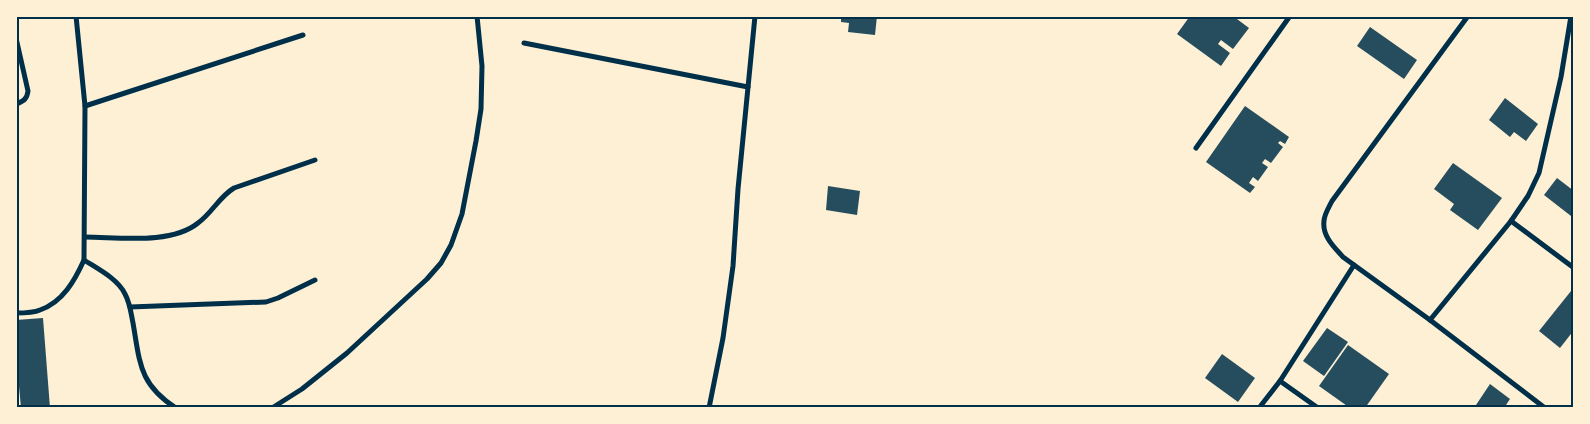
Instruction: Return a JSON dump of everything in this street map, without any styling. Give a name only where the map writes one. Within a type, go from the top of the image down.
[{"type":"street","points":[[16,313],[39,311],[55,303],[67,291],[84,260],[85,106],[76,16]]},
{"type":"street","points":[[272,408],[302,389],[347,353],[427,279],[441,263],[451,245],[462,214],[481,109],[482,66],[477,16]]},
{"type":"street","points":[[709,408],[723,338],[733,266],[738,189],[755,16]]},
{"type":"street","points":[[1196,148],[1290,16]]},
{"type":"street","points":[[1468,16],[1332,201],[1324,220],[1325,234],[1343,257],[1430,320],[1545,408]]},
{"type":"street","points":[[1430,320],[1510,221],[1528,196],[1539,173],[1561,77],[1570,16]]},
{"type":"street","points":[[85,106],[303,35]]},
{"type":"street","points":[[16,38],[28,91],[27,97],[23,102],[16,104]]},
{"type":"street","points":[[524,43],[748,87]]},
{"type":"street","points":[[85,237],[154,238],[176,235],[202,220],[224,194],[234,188],[316,160]]},
{"type":"street","points":[[1510,221],[1574,268]]},
{"type":"street","points":[[84,260],[117,283],[125,293],[130,307],[141,367],[150,386],[165,401],[176,408]]},
{"type":"street","points":[[1259,408],[1280,381],[1354,265]]},
{"type":"street","points":[[130,307],[266,302],[315,280]]},
{"type":"street","points":[[1280,381],[1318,408]]},
{"type":"building","points":[[841,16],[877,16],[875,35],[848,32],[849,23],[841,22]]},
{"type":"building","points":[[1190,16],[1233,16],[1249,28],[1233,49],[1221,40],[1218,44],[1230,53],[1221,66],[1177,34]]},
{"type":"building","points":[[1370,27],[1417,60],[1404,79],[1357,46]]},
{"type":"building","points":[[1505,98],[1538,124],[1526,141],[1514,132],[1510,137],[1489,120]]},
{"type":"building","points":[[1245,106],[1289,137],[1285,144],[1280,141],[1278,143],[1283,147],[1271,163],[1265,159],[1262,163],[1268,167],[1258,181],[1253,177],[1249,183],[1255,187],[1250,193],[1206,162]]},
{"type":"building","points":[[1453,163],[1502,198],[1478,230],[1450,210],[1454,204],[1434,189]]},
{"type":"building","points":[[1557,178],[1574,191],[1574,213],[1571,216],[1544,195]]},
{"type":"building","points":[[828,186],[860,191],[857,215],[826,210]]},
{"type":"building","points":[[1571,291],[1574,293],[1574,330],[1560,348],[1539,331]]},
{"type":"building","points":[[43,318],[50,408],[21,408],[16,353],[16,320]]},
{"type":"building","points":[[1327,328],[1348,342],[1324,376],[1303,361]]},
{"type":"building","points":[[1348,345],[1389,374],[1365,408],[1350,408],[1319,386]]},
{"type":"building","points":[[1222,354],[1255,378],[1238,402],[1205,378]]},
{"type":"building","points":[[1490,384],[1510,399],[1504,408],[1474,408]]}]
